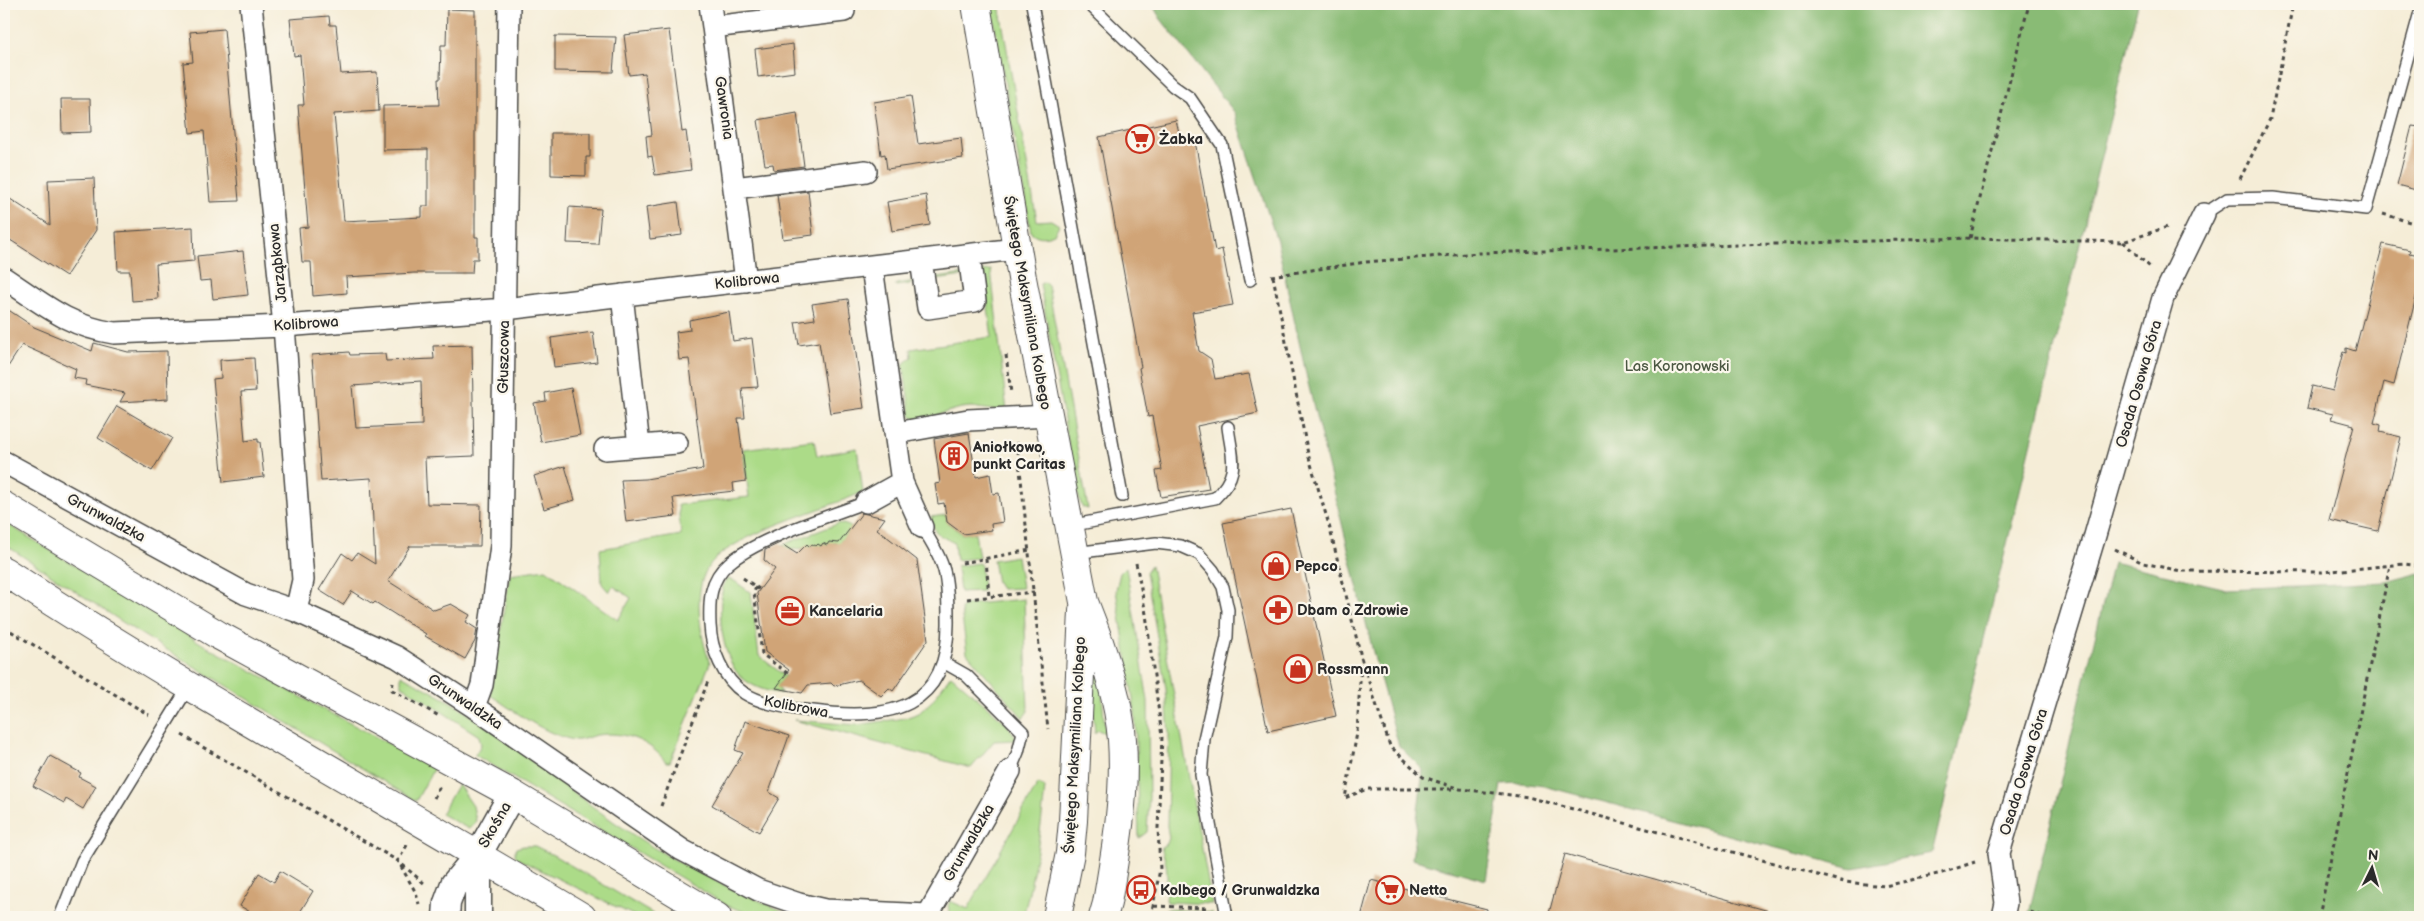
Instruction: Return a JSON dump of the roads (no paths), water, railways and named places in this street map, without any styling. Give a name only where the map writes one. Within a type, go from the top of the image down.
[{"type":"main road","name":"Świętego Maksymiliana Kolbego","points":[[976,4],[1016,249],[1074,553],[1084,602],[1099,639],[1120,721],[1122,741],[1121,812],[1107,903],[1103,917]]},
{"type":"main road","points":[[4,506],[220,636],[512,794],[717,917]]},
{"type":"main road","points":[[4,571],[188,688],[582,917]]},
{"type":"main road","name":"Świętego Maksymiliana Kolbego","points":[[1056,917],[1070,853],[1073,820],[1084,602]]},
{"type":"street","name":"Jarząbkowa","points":[[252,4],[284,326],[303,580],[296,611]]},
{"type":"street","name":"Głuszcowa","points":[[474,707],[482,685],[501,546],[508,4]]},
{"type":"street","name":"Gawronia","points":[[710,4],[746,281]]},
{"type":"street","points":[[713,27],[844,11]]},
{"type":"street","points":[[735,188],[866,171]]},
{"type":"street","name":"Osada Osowa Góra","points":[[2003,917],[2006,904],[1999,853],[2094,539],[2163,298],[2204,214]]},
{"type":"street","name":"Kolibrowa","points":[[4,278],[70,322],[90,330],[114,333],[284,326],[505,309],[1016,249]]},
{"type":"street","points":[[921,260],[928,308],[975,301],[969,254]]},
{"type":"street","name":"Kolibrowa","points":[[872,267],[902,482],[922,527]]},
{"type":"street","points":[[622,295],[638,446]]},
{"type":"street","points":[[896,433],[968,420],[1048,416]]},
{"type":"street","points":[[605,449],[677,443]]},
{"type":"street","name":"Grunwaldzka","points":[[4,462],[246,594],[296,611],[397,657],[474,707],[682,850],[758,890],[799,904],[825,910],[930,916],[1010,771]]},
{"type":"street","name":"Kolibrowa","points":[[866,502],[902,482]]},
{"type":"street","name":"Skośna","points":[[446,910],[454,884],[478,855],[512,794]]},
{"type":"street","name":"Skośna","points":[[478,855],[478,917]]},
{"type":"lane","points":[[1032,4],[1122,496]]},
{"type":"lane","points":[[1089,4],[1173,86],[1190,98],[1222,146],[1250,280]]},
{"type":"lane","points":[[2204,214],[2227,199],[2273,198],[2366,209],[2420,12]]},
{"type":"lane","points":[[1069,526],[1214,498],[1225,488],[1234,473],[1228,427]]},
{"type":"lane","name":"Kolibrowa","points":[[866,502],[740,554],[719,572],[712,585],[709,600],[712,644],[728,678],[744,693],[758,700],[806,710],[844,715],[887,712],[902,708],[918,698],[929,687],[943,662],[948,641],[948,600],[944,566],[938,552],[922,527]]},
{"type":"lane","points":[[1074,553],[1156,543],[1181,546],[1198,554],[1213,570],[1223,587],[1228,610],[1227,637],[1204,739],[1201,775],[1226,913]]},
{"type":"lane","points":[[943,662],[966,675],[1023,732],[1018,752],[1010,771]]},
{"type":"lane","points":[[60,917],[82,861],[188,688]]},
{"type":"place","name":"Żabka","points":[[1140,139]]},
{"type":"place","name":"Aniołkowo, punkt Caritas","points":[[954,456]]},
{"type":"place","name":"Pepco","points":[[1276,566]]},
{"type":"place","name":"Dbam o Zdrowie","points":[[1278,610]]},
{"type":"place","name":"Kancelaria","points":[[790,611]]},
{"type":"place","name":"Rossmann","points":[[1298,669]]},
{"type":"place","name":"Kolbego / Grunwaldzka","points":[[1141,890]]},
{"type":"place","name":"Netto","points":[[1390,890]]},
{"type":"park label","name":"Las Koronowski","points":[[1677,366]]}]
